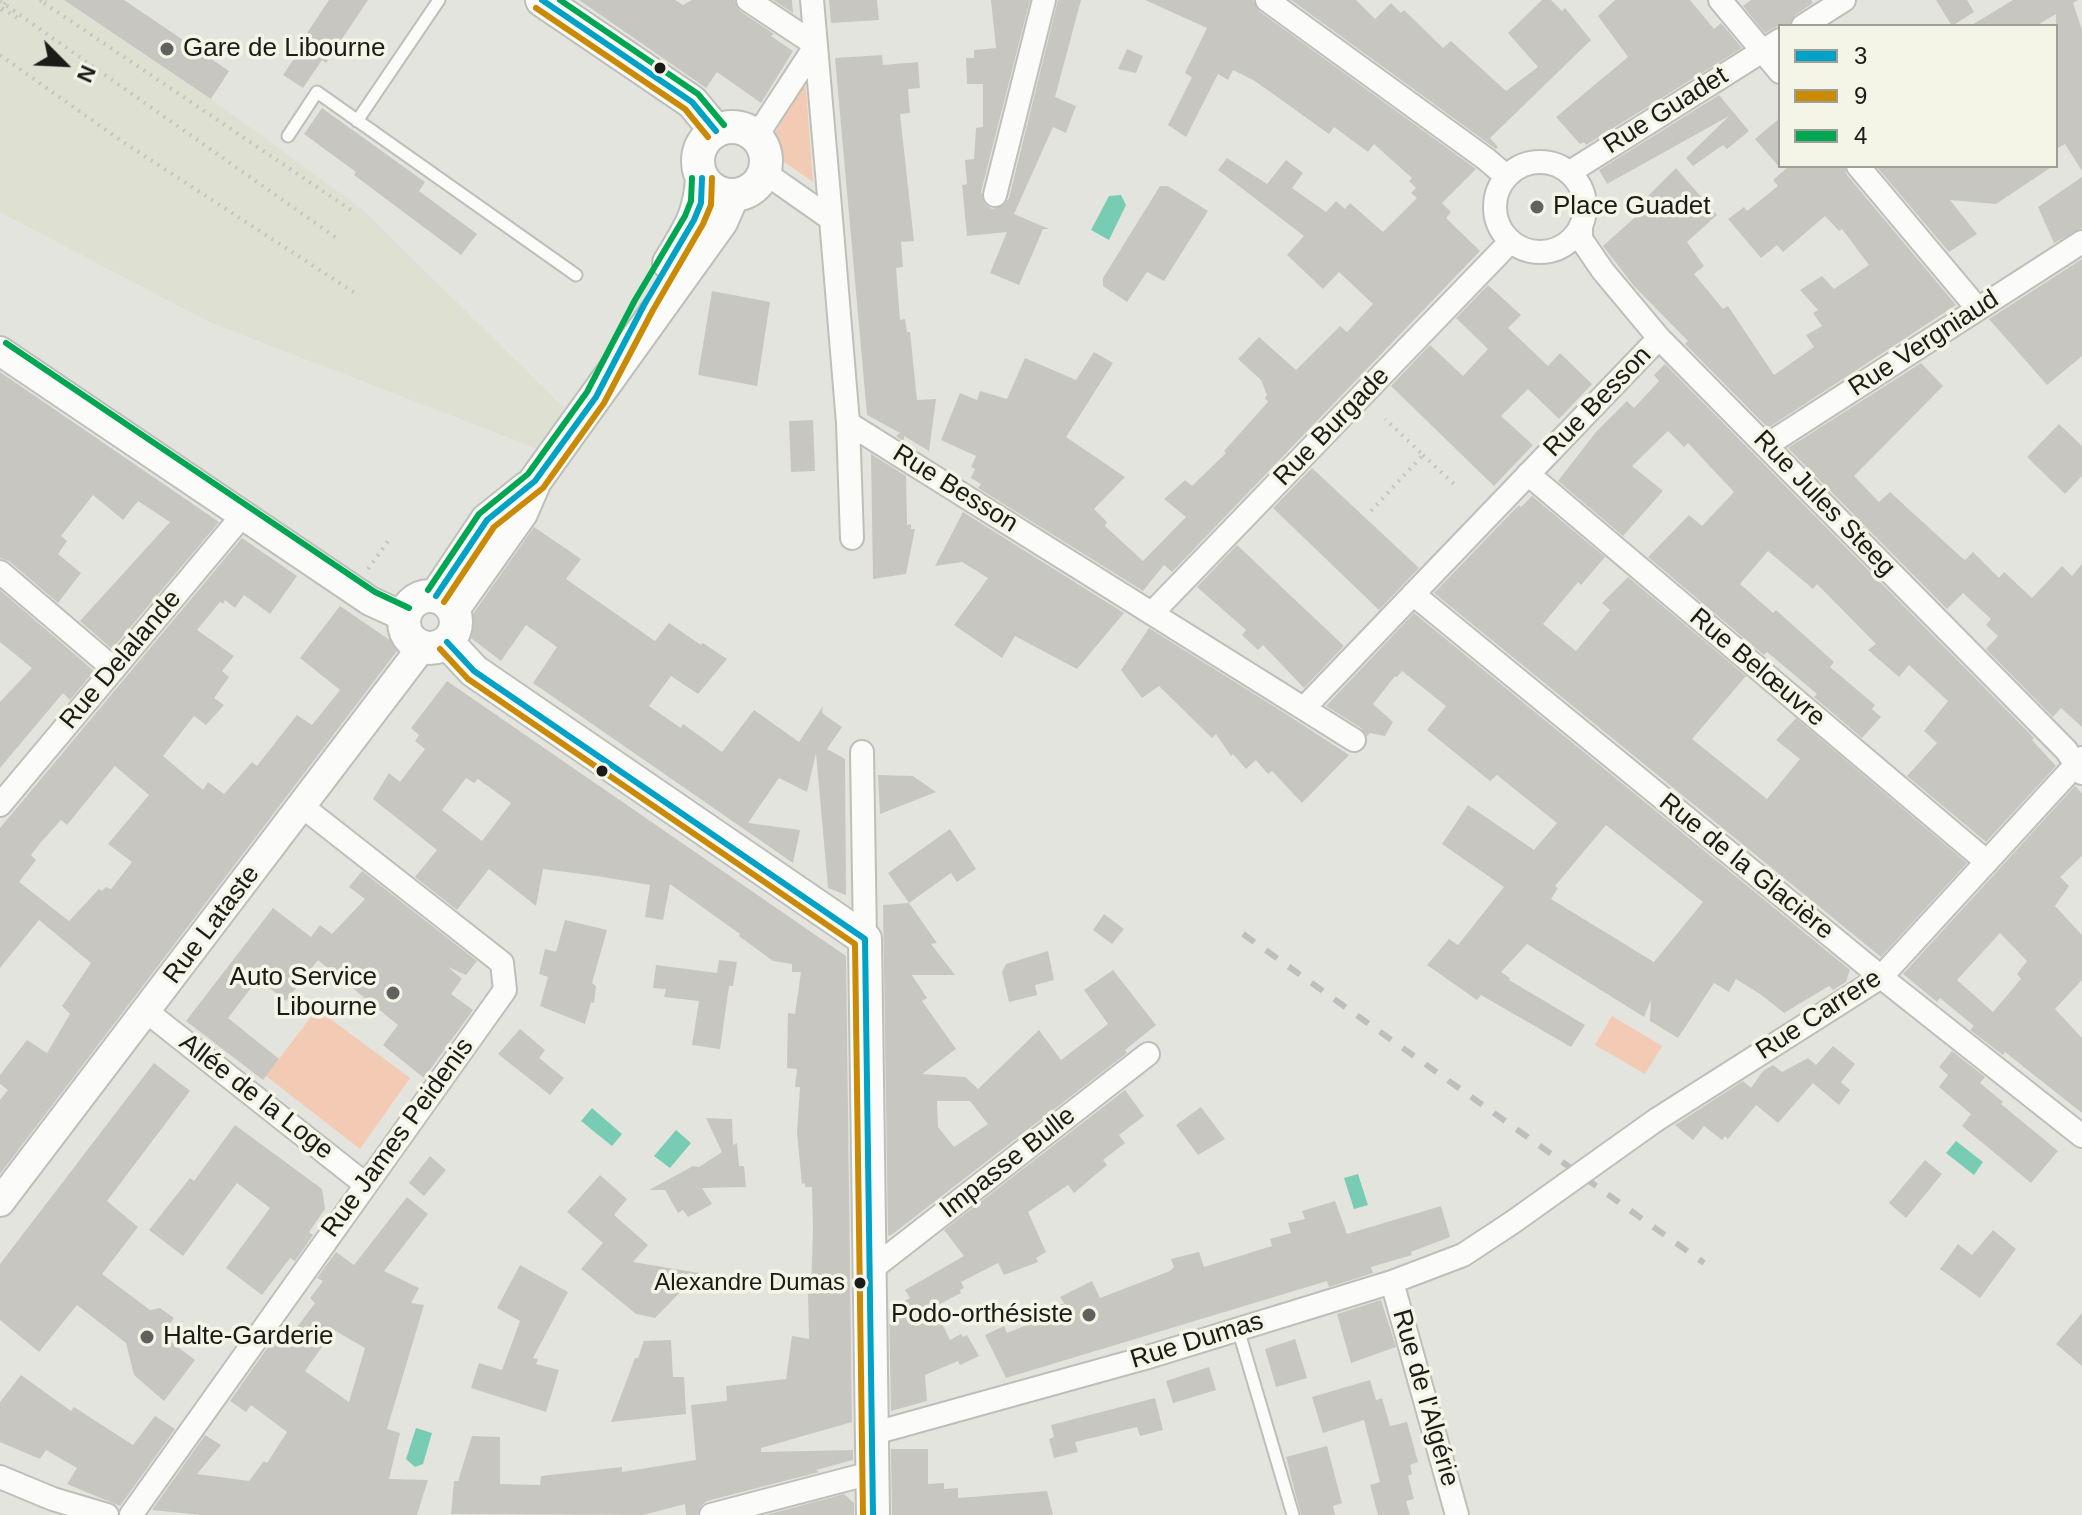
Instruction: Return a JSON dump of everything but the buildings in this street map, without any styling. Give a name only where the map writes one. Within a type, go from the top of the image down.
[{"type":"main road","points":[[542,0],[692,102],[716,131]]},
{"type":"main road","points":[[738,128],[756,137],[765,153],[764,172],[752,189],[733,195],[715,191],[702,178],[698,168],[701,146],[716,131],[738,128]]},
{"type":"main road","name":"Rue Lataste","points":[[596,397],[644,305],[694,220],[701,203],[702,178]]},
{"type":"main road","name":"Rue Lataste","points":[[445,603],[487,520],[535,481],[721,222],[733,195]]},
{"type":"main road","name":"Rue Lataste","points":[[405,617],[413,603],[428,596],[445,603],[456,627],[434,644]]},
{"type":"main road","points":[[405,617],[404,625],[410,639],[434,644],[865,939],[873,1515]]},
{"type":"street","points":[[748,0],[816,45]]},
{"type":"street","points":[[812,0],[848,423],[852,538]]},
{"type":"street","points":[[995,195],[1044,0]]},
{"type":"street","points":[[1267,0],[1506,176]]},
{"type":"street","points":[[1720,0],[1771,46],[1778,66]]},
{"type":"street","points":[[1806,24],[1844,0]]},
{"type":"street","points":[[756,137],[816,45]]},
{"type":"street","name":"Rue Guadet","points":[[1570,172],[1771,46]]},
{"type":"street","points":[[1544,161],[1570,172],[1584,197],[1585,212],[1581,225],[1566,244],[1544,252],[1532,252],[1510,242],[1495,217],[1494,203],[1498,188],[1506,176],[1517,167],[1544,161]]},
{"type":"street","points":[[1860,168],[1978,309]]},
{"type":"street","points":[[764,172],[831,219]]},
{"type":"street","name":"Rue Jules Steeg","points":[[1581,225],[1581,239],[1603,271],[1659,338],[2080,765]]},
{"type":"street","name":"Rue Burgade","points":[[1153,612],[1510,242]]},
{"type":"street","name":"Rue Vergniaud","points":[[1767,445],[2082,242]]},
{"type":"street","name":"Rue Besson","points":[[1304,708],[1659,338]]},
{"type":"street","points":[[0,351],[370,601],[405,617]]},
{"type":"street","name":"Rue Besson","points":[[848,423],[1354,740]]},
{"type":"street","name":"Rue Belœuvre","points":[[1528,474],[1987,862]]},
{"type":"street","name":"Rue Delalande","points":[[0,805],[242,516]]},
{"type":"street","points":[[0,572],[114,669]]},
{"type":"street","name":"Rue de la Glacière","points":[[1413,594],[1881,977],[2082,1136]]},
{"type":"street","name":"Rue Lataste","points":[[0,1202],[303,807],[434,644]]},
{"type":"street","points":[[862,752],[865,939]]},
{"type":"street","name":"Rue Carrere","points":[[1513,1222],[1656,1120],[1881,977],[2080,765]]},
{"type":"street","name":"Rue James Peidenis","points":[[131,1515],[505,990],[502,963],[303,807]]},
{"type":"street","name":"Allée de la Loge","points":[[146,1011],[365,1184]]},
{"type":"street","name":"Impasse Bulle","points":[[868,1272],[1148,1054]]},
{"type":"street","name":"Rue Dumas","points":[[871,1434],[1392,1282],[1463,1255],[1513,1222]]},
{"type":"street","name":"Rue de l'Algérie","points":[[1392,1282],[1457,1515]]},
{"type":"street","points":[[711,1515],[871,1473]]},
{"type":"street","points":[[0,1477],[53,1499],[107,1515]]},
{"type":"lane","points":[[357,121],[439,0]]},
{"type":"lane","points":[[288,136],[317,92],[576,275]]},
{"type":"lane","points":[[1238,1329],[1293,1515]]},
{"type":"path","points":[[7,0],[1,9],[19,19]]},
{"type":"path","points":[[0,1],[338,239]]},
{"type":"path","points":[[43,1],[354,212]]},
{"type":"path","points":[[0,55],[120,140],[358,295]]},
{"type":"path","points":[[1385,419],[1457,487]]},
{"type":"path","points":[[1371,511],[1423,455]]},
{"type":"path","points":[[368,569],[389,540]]},
{"type":"shaded area","points":[[0,0],[65,0],[211,99],[362,209],[565,409],[538,449],[209,322],[0,212]]},
{"type":"shaded area","points":[[805,78],[813,182],[773,154],[772,139]]},
{"type":"shaded area","points":[[1121,195],[1126,205],[1109,240],[1091,230],[1109,196]]},
{"type":"shaded area","points":[[317,1009],[410,1078],[360,1149],[266,1076]]},
{"type":"shaded area","points":[[1612,1016],[1662,1046],[1645,1074],[1595,1045]]},
{"type":"shaded area","points":[[592,1108],[622,1134],[612,1146],[581,1121]]},
{"type":"shaded area","points":[[676,1130],[691,1143],[670,1168],[654,1156]]},
{"type":"shaded area","points":[[1956,1141],[1983,1162],[1974,1175],[1946,1153]]},
{"type":"shaded area","points":[[1358,1174],[1368,1205],[1354,1209],[1344,1178]]},
{"type":"shaded area","points":[[416,1428],[432,1433],[423,1464],[415,1467],[406,1459]]},
{"type":"railway","points":[[1243,934],[1704,1263]]},
{"type":"transit line","name":"3","points":[[542,0],[692,102],[716,131]]},
{"type":"transit line","name":"4","points":[[560,0],[698,94],[724,125]]},
{"type":"transit line","name":"9","points":[[536,8],[685,109],[708,137]]},
{"type":"transit line","name":"4","points":[[428,590],[479,514],[528,474],[587,392],[635,300],[685,216],[691,201],[692,178]]},
{"type":"transit line","name":"3","points":[[436,596],[487,520],[535,481],[596,397],[644,305],[694,220],[701,203],[702,178]]},
{"type":"transit line","name":"9","points":[[444,602],[494,527],[543,488],[604,403],[703,224],[711,205],[712,178]]},
{"type":"transit line","name":"4","points":[[6,343],[375,592],[409,608]]},
{"type":"transit line","name":"3","points":[[447,642],[474,671],[865,939],[873,1515]]},
{"type":"transit line","name":"9","points":[[440,649],[468,679],[855,944],[863,1515]]},
{"type":"place","name":"Gare de Libourne","points":[[167,49]]},
{"type":"place","name":"Place Guadet","points":[[1537,207]]},
{"type":"place","name":"Auto Service Libourne","points":[[393,993]]},
{"type":"place","name":"Alexandre Dumas","points":[[860,1283]]},
{"type":"place","name":"Podo-orthésiste","points":[[1089,1315]]},
{"type":"place","name":"Halte-Garderie","points":[[147,1337]]}]
